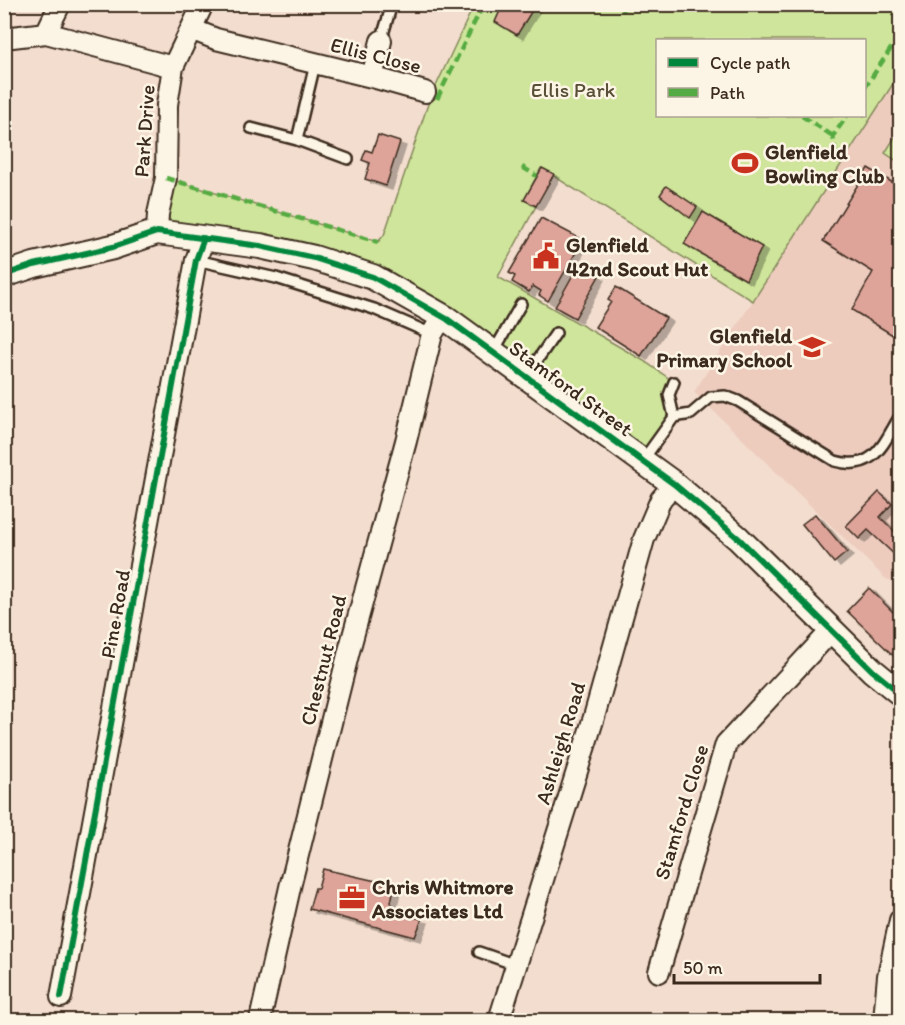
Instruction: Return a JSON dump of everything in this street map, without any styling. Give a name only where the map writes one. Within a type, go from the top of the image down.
[{"type":"street","points":[[46,33],[60,4]]},
{"type":"street","name":"Park Drive","points":[[157,232],[158,214],[164,192],[167,105],[173,67],[203,4]]},
{"type":"street","name":"Ellis Close","points":[[191,29],[216,39],[372,76],[425,92]]},
{"type":"street","points":[[4,38],[46,33],[173,67]]},
{"type":"street","points":[[372,76],[381,40]]},
{"type":"street","points":[[4,275],[34,265],[113,247],[157,232]]},
{"type":"street","name":"Stamford Street","points":[[157,232],[200,249],[260,246],[314,258],[373,277],[437,325],[493,352],[674,484],[738,538],[831,631],[900,693]]},
{"type":"street","name":"Pine Road","points":[[61,997],[200,249]]},
{"type":"street","name":"Chestnut Road","points":[[260,1020],[291,883],[349,651],[437,325]]},
{"type":"street","name":"Ashleigh Road","points":[[499,1020],[594,717],[644,539],[661,499],[674,484]]},
{"type":"street","name":"Stamford Close","points":[[659,972],[726,744],[831,631]]},
{"type":"street","points":[[884,1020],[888,976],[900,920]]},
{"type":"lane","points":[[381,40],[392,4]]},
{"type":"lane","name":"Ellis Close","points":[[297,140],[315,64]]},
{"type":"lane","points":[[251,128],[297,140],[348,159]]},
{"type":"lane","points":[[493,352],[521,304]]},
{"type":"lane","points":[[526,376],[556,333]]},
{"type":"lane","points":[[674,417],[669,395],[675,382]]},
{"type":"lane","points":[[643,460],[674,417],[691,414],[711,397],[725,396],[738,401],[835,461],[845,464],[856,464],[878,453],[900,416]]},
{"type":"lane","points":[[478,952],[516,965]]},
{"type":"shaded area","name":"Glenfield Primary School","points":[[900,73],[900,583],[886,579],[694,392]]},
{"type":"green space","name":"Ellis Park","points":[[474,5],[900,5],[900,73],[753,301],[541,168],[524,200],[536,206],[498,277],[644,361],[674,382],[669,395],[674,417],[643,460],[373,277],[157,232],[166,178],[378,242],[384,235],[429,101]]},
{"type":"green space","points":[[900,129],[900,163],[885,153]]},
{"type":"building","points":[[503,4],[536,4],[517,35],[495,22]]},
{"type":"building","points":[[378,135],[400,142],[386,186],[365,179],[370,163],[362,160],[366,150],[372,152]]},
{"type":"building","points":[[542,168],[554,174],[536,206],[524,200]]},
{"type":"building","points":[[868,168],[900,187],[900,331],[896,337],[852,310],[873,272],[823,241]]},
{"type":"building","points":[[666,186],[697,207],[690,218],[660,195]]},
{"type":"building","points":[[703,212],[762,247],[746,280],[684,244]]},
{"type":"building","name":"Glenfield 42nd Scout Hut","points":[[541,218],[583,240],[548,301],[539,295],[541,291],[533,286],[529,292],[512,282],[515,276],[509,273]]},
{"type":"building","points":[[579,264],[599,276],[575,318],[555,307]]},
{"type":"building","points":[[616,287],[666,318],[641,356],[595,327],[611,302],[608,300]]},
{"type":"building","points":[[879,492],[892,504],[880,517],[900,537],[898,558],[868,530],[859,539],[846,526]]},
{"type":"building","points":[[815,514],[847,552],[834,563],[802,524]]},
{"type":"building","points":[[869,588],[900,619],[900,662],[847,611]]},
{"type":"building","name":"Chris Whitmore Associates Ltd","points":[[323,869],[376,881],[394,888],[389,912],[422,919],[415,937],[309,909]]},
{"type":"marked path","points":[[437,99],[482,7],[487,4]]},
{"type":"marked path","points":[[622,11],[627,4]]},
{"type":"marked path","points":[[866,86],[900,35]]},
{"type":"marked path","points":[[804,117],[833,136]]},
{"type":"marked path","points":[[836,154],[833,136],[846,117]]},
{"type":"marked path","points":[[522,167],[537,176]]},
{"type":"marked path","points":[[166,178],[378,242]]},
{"type":"cycle path","points":[[4,275],[34,265],[113,247],[157,232],[260,246],[314,258],[373,277],[447,319],[674,484],[738,538],[873,671],[900,693]]},
{"type":"cycle path","points":[[61,997],[196,260],[204,238]]},
{"type":"place","name":"Glenfield Bowling Club","points":[[745,163]]},
{"type":"place","name":"Glenfield 42nd Scout Hut","points":[[546,256]]},
{"type":"place","name":"Glenfield Primary School","points":[[812,347]]},
{"type":"place","name":"Chris Whitmore Associates Ltd","points":[[352,898]]}]
